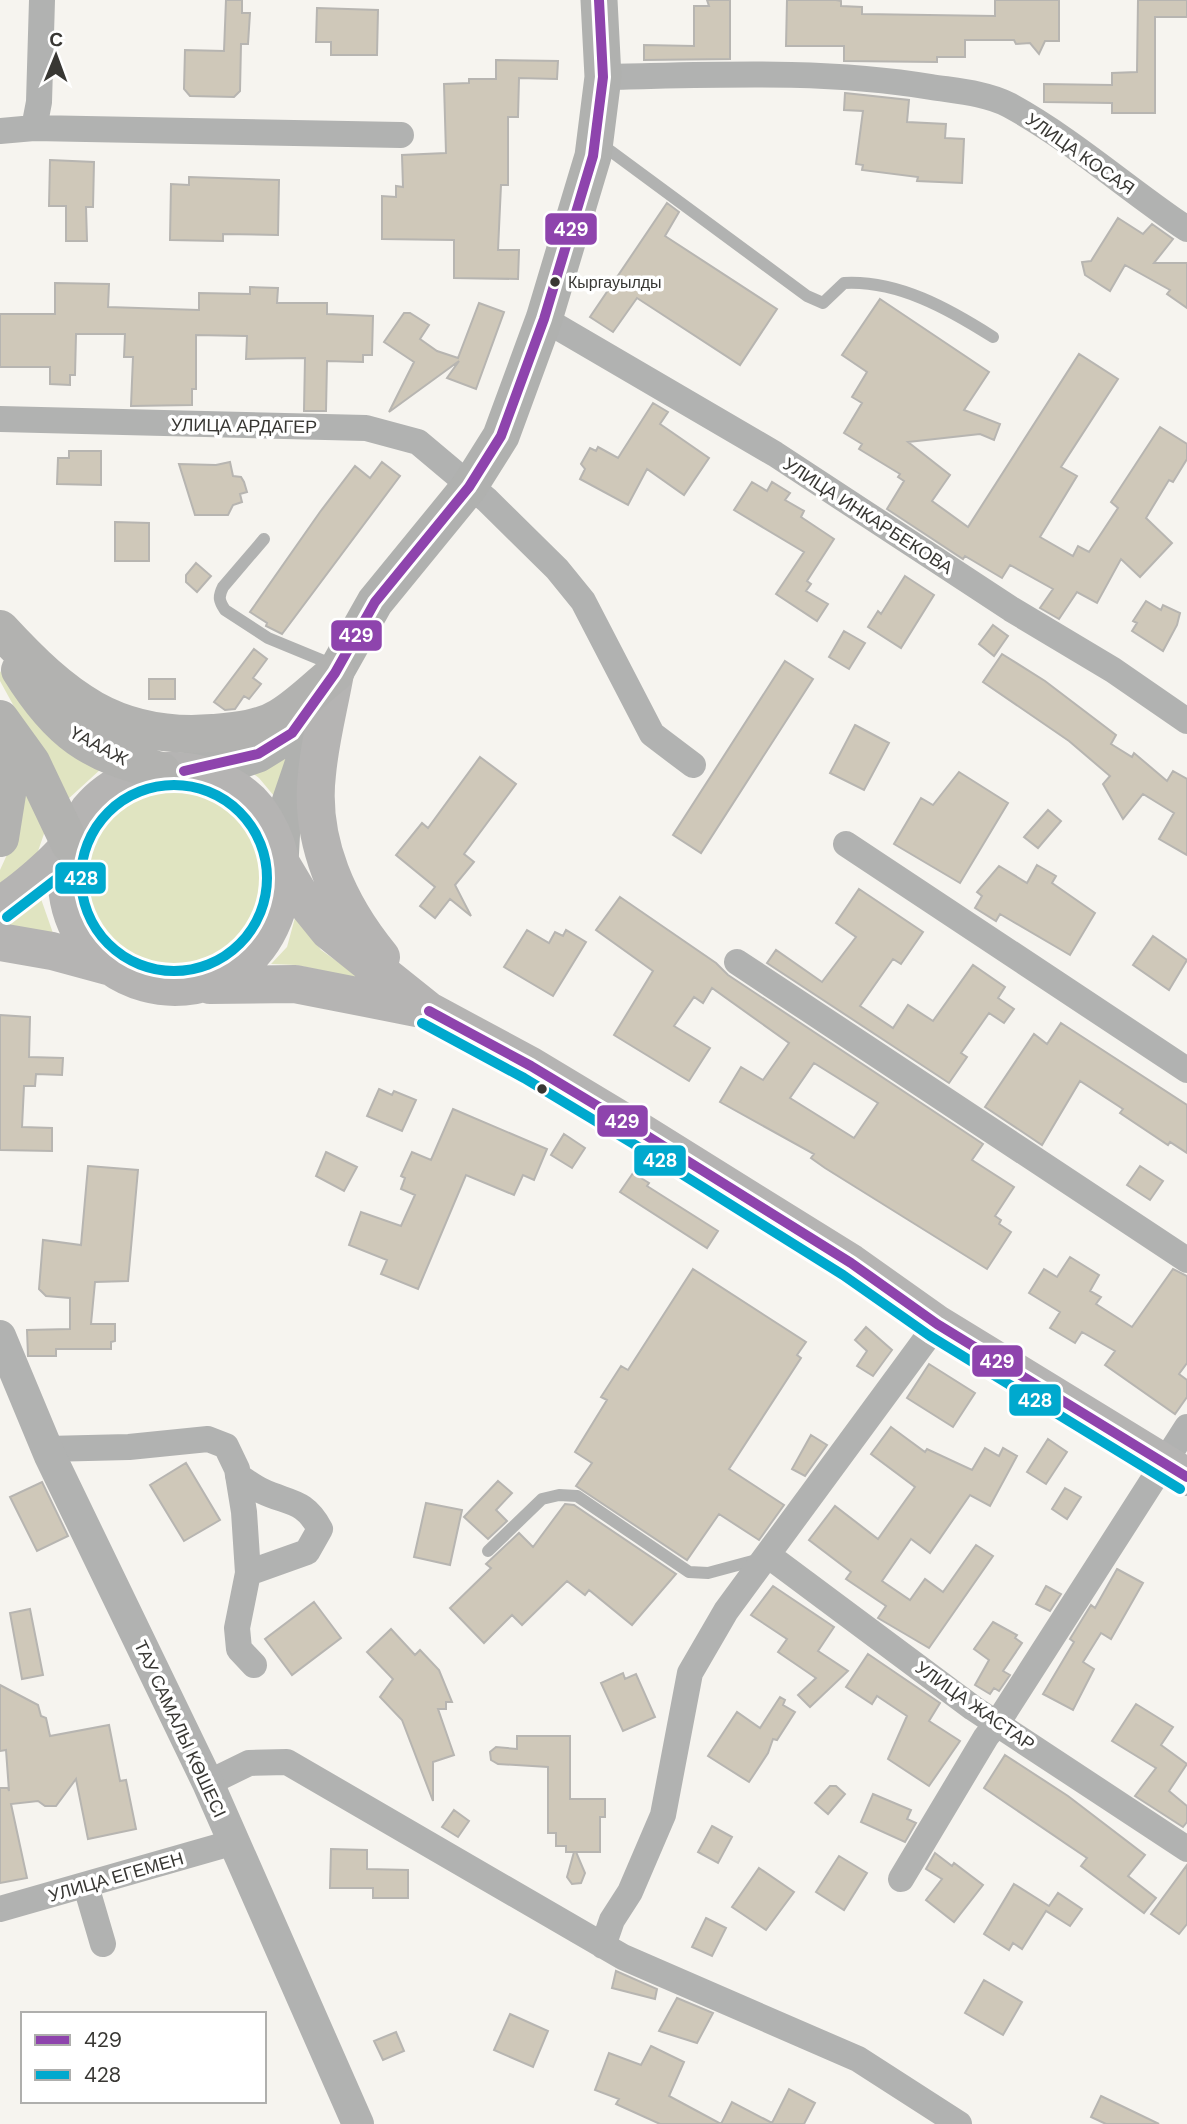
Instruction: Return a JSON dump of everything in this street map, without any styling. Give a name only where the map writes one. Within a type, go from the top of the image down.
[{"type":"highway","points":[[0,629],[30,662],[80,704],[137,728],[171,734],[237,731],[280,718],[337,670]]},
{"type":"highway","name":"ҮАААЖ","points":[[0,638],[41,703],[65,729],[102,752],[128,763],[172,771]]},
{"type":"highway","points":[[0,719],[31,762],[70,844]]},
{"type":"highway","points":[[0,750],[7,794],[0,838]]},
{"type":"main road","points":[[0,905],[27,887],[70,844],[90,808],[122,783],[172,771],[238,761],[276,744],[292,733],[337,670],[375,602],[469,487],[500,436],[544,319],[596,138],[603,77],[599,0]]},
{"type":"main road","points":[[192,986],[217,978],[240,965],[258,947],[272,925],[280,900],[280,862],[286,809],[337,670]]},
{"type":"main road","points":[[337,670],[317,774],[316,805],[324,853],[352,918],[395,975],[429,1011]]},
{"type":"main road","points":[[172,771],[221,782],[253,804],[268,825],[280,862],[299,894],[329,931],[429,1011],[531,1066],[632,1127],[851,1264],[937,1324],[1175,1470]]},
{"type":"main road","points":[[70,844],[65,871],[70,908],[76,926],[91,949],[111,967]]},
{"type":"main road","points":[[0,942],[111,967],[146,983],[164,986],[295,984],[429,1011]]},
{"type":"street","points":[[34,128],[39,103],[41,0]]},
{"type":"street","name":"УЛИЦА КОСАЯ","points":[[603,77],[777,73],[837,76],[934,88],[1007,104],[1095,160],[1187,229]]},
{"type":"street","points":[[0,131],[34,128],[401,135]]},
{"type":"street","name":"УЛИЦА ИНКАРБЕКОВА","points":[[544,319],[775,454],[999,602],[1113,670],[1187,721]]},
{"type":"street","name":"УЛИЦА АРДАГЕР","points":[[0,419],[366,428],[418,442],[487,500],[557,569],[583,600],[652,734],[693,765]]},
{"type":"street","points":[[846,844],[1187,1070]]},
{"type":"street","points":[[737,962],[1187,1260]]},
{"type":"street","points":[[603,1946],[612,1920],[631,1892],[663,1815],[690,1673],[726,1611],[937,1324]]},
{"type":"street","name":"ТАУ САМАЛЫ КӨШЕСІ","points":[[0,1335],[47,1449],[208,1783],[232,1843],[358,2124]]},
{"type":"street","points":[[901,1879],[986,1737],[1175,1470],[1187,1427]]},
{"type":"street","points":[[47,1449],[129,1447],[208,1439],[226,1446],[238,1476],[244,1512],[248,1573],[237,1628],[239,1649],[254,1665]]},
{"type":"street","points":[[238,1476],[262,1491],[292,1501],[311,1512],[320,1529],[307,1552],[248,1573]]},
{"type":"street","name":"УЛИЦА ЖАСТАР","points":[[769,1556],[973,1708],[998,1722],[1119,1807],[1187,1849]]},
{"type":"street","points":[[208,1783],[249,1763],[287,1762],[603,1946],[858,2059],[959,2124]]},
{"type":"street","name":"УЛИЦА ЕГЕМЕН","points":[[0,1909],[232,1843]]},
{"type":"street","points":[[86,1885],[103,1944]]},
{"type":"lane","points":[[596,138],[614,156],[765,262],[807,296],[823,303],[844,283],[892,287],[950,310],[993,337]]},
{"type":"lane","points":[[264,539],[223,587],[219,596],[220,603],[225,610],[268,638],[337,670]]},
{"type":"lane","points":[[488,1551],[542,1499],[559,1495],[577,1496],[689,1572],[708,1573],[769,1556]]},
{"type":"green space","points":[[0,671],[34,717],[102,768],[66,801],[0,681]]},
{"type":"green space","points":[[287,752],[279,802],[259,778],[244,767]]},
{"type":"green space","points":[[17,774],[46,828],[36,857],[0,892],[0,870],[15,837]]},
{"type":"green space","points":[[173,789],[207,796],[235,815],[254,843],[261,877],[254,911],[235,939],[207,958],[173,965],[139,958],[111,939],[92,911],[85,877],[92,843],[111,815],[139,796]]},
{"type":"green space","points":[[40,896],[54,936],[0,923]]},
{"type":"green space","points":[[296,914],[321,950],[362,979],[296,965],[271,964],[287,947]]},
{"type":"building","points":[[226,0],[242,0],[242,13],[250,13],[248,44],[241,44],[240,91],[234,97],[190,96],[184,89],[185,50],[224,51]]},
{"type":"building","points":[[707,0],[730,0],[730,59],[644,60],[644,45],[694,46],[694,6],[709,6]]},
{"type":"building","points":[[787,0],[836,0],[841,1],[841,6],[862,7],[862,14],[995,16],[995,0],[1059,0],[1059,41],[1045,41],[1039,54],[1030,43],[1016,44],[1014,40],[965,40],[965,57],[937,57],[937,62],[844,61],[844,46],[786,46]]},
{"type":"building","points":[[1138,0],[1187,0],[1187,17],[1155,17],[1155,113],[1112,113],[1112,103],[1044,102],[1044,84],[1112,85],[1112,73],[1137,72]]},
{"type":"building","points":[[317,8],[378,10],[377,55],[331,55],[331,42],[316,42]]},
{"type":"building","points":[[496,60],[558,61],[557,79],[519,78],[518,117],[508,117],[508,185],[501,185],[498,250],[519,250],[518,279],[454,278],[454,240],[382,239],[382,196],[396,197],[396,186],[403,187],[402,155],[446,153],[444,84],[469,83],[469,79],[496,79]]},
{"type":"building","points":[[845,93],[909,100],[907,122],[946,124],[945,138],[964,139],[962,183],[917,181],[918,177],[862,170],[863,165],[856,164],[863,111],[844,110]]},
{"type":"building","points":[[50,160],[94,162],[93,207],[86,207],[87,241],[66,241],[66,206],[49,206]]},
{"type":"building","points":[[189,177],[279,180],[278,235],[223,234],[223,241],[170,240],[171,184],[189,185]]},
{"type":"building","points":[[667,203],[679,212],[665,236],[777,309],[740,365],[637,298],[613,332],[590,317]]},
{"type":"building","points":[[1118,218],[1143,234],[1152,224],[1173,239],[1154,263],[1187,263],[1187,308],[1167,294],[1170,290],[1125,265],[1110,291],[1085,275],[1082,262],[1091,261]]},
{"type":"building","points":[[55,283],[109,284],[108,307],[199,310],[199,293],[250,294],[250,287],[278,288],[277,303],[327,303],[327,314],[373,316],[372,355],[363,355],[363,362],[327,361],[326,411],[304,411],[305,358],[246,359],[247,336],[196,335],[196,389],[192,389],[192,405],[131,406],[133,357],[124,357],[125,334],[76,334],[75,375],[70,375],[70,385],[50,384],[50,367],[0,367],[0,314],[55,314]]},
{"type":"building","points":[[880,299],[989,372],[964,410],[1000,424],[994,440],[980,434],[908,442],[950,475],[932,501],[968,527],[1079,354],[1118,379],[1061,467],[1077,476],[1040,537],[1073,556],[1078,546],[1089,552],[1118,508],[1111,502],[1160,427],[1187,444],[1187,459],[1173,482],[1169,480],[1146,518],[1172,543],[1140,577],[1121,559],[1097,603],[1077,592],[1059,619],[1040,608],[1053,589],[1010,565],[1002,578],[965,556],[963,559],[887,509],[904,481],[898,477],[900,474],[859,449],[862,444],[844,433],[862,403],[852,397],[867,372],[842,355]]},
{"type":"building","points":[[479,303],[504,312],[476,389],[447,378],[459,361],[389,412],[414,362],[384,342],[404,313],[410,313],[429,325],[420,339],[437,351],[458,358]]},
{"type":"building","points":[[653,403],[668,412],[660,424],[709,458],[684,495],[647,469],[628,505],[580,479],[585,469],[581,464],[590,448],[596,451],[598,447],[618,458]]},
{"type":"building","points":[[69,451],[101,451],[101,485],[57,484],[58,458],[69,458]]},
{"type":"building","points":[[230,462],[233,476],[241,477],[247,492],[240,494],[242,502],[233,505],[228,515],[195,515],[179,464],[216,465]]},
{"type":"building","points":[[382,462],[400,476],[282,634],[266,626],[267,623],[250,612],[320,512],[355,466],[370,478]]},
{"type":"building","points":[[752,482],[767,491],[772,482],[790,493],[785,500],[804,511],[801,517],[834,539],[807,581],[811,584],[806,591],[828,604],[817,621],[776,594],[804,552],[734,510]]},
{"type":"building","points":[[115,522],[149,523],[149,561],[115,561]]},
{"type":"building","points":[[196,563],[211,576],[197,592],[186,582],[186,575]]},
{"type":"building","points":[[905,576],[934,595],[901,648],[868,627],[878,611],[881,614]]},
{"type":"building","points":[[1146,601],[1161,610],[1163,605],[1180,613],[1177,625],[1163,651],[1132,631],[1137,623],[1133,621]]},
{"type":"building","points":[[993,625],[1008,636],[994,656],[979,644]]},
{"type":"building","points":[[844,631],[865,643],[849,669],[829,657]]},
{"type":"building","points":[[254,649],[267,659],[253,678],[261,684],[249,699],[244,696],[235,709],[225,710],[214,702]]},
{"type":"building","points":[[1002,654],[1045,681],[1116,735],[1111,744],[1132,757],[1134,753],[1167,781],[1173,771],[1187,779],[1187,855],[1159,839],[1174,813],[1143,794],[1123,819],[1103,784],[1110,776],[1069,741],[983,682]]},
{"type":"building","points":[[785,661],[813,679],[701,853],[673,835]]},
{"type":"building","points":[[149,679],[175,679],[175,699],[149,699]]},
{"type":"building","points":[[855,725],[889,743],[864,790],[830,773]]},
{"type":"building","points":[[480,757],[516,784],[464,854],[474,862],[455,885],[471,916],[450,899],[435,918],[420,906],[435,887],[396,855],[422,823],[428,828]]},
{"type":"building","points":[[959,772],[1008,803],[960,883],[894,844],[921,798],[933,805]]},
{"type":"building","points":[[1048,810],[1061,821],[1038,848],[1024,837]]},
{"type":"building","points":[[1037,865],[1056,876],[1052,883],[1095,913],[1070,955],[1000,914],[996,921],[975,908],[982,896],[977,892],[999,866],[1027,883]]},
{"type":"building","points":[[859,889],[923,932],[901,964],[893,959],[860,1006],[893,1028],[908,1005],[933,1021],[973,965],[1005,987],[998,998],[1014,1009],[1004,1023],[989,1013],[961,1053],[967,1057],[949,1083],[767,963],[776,950],[822,982],[856,937],[836,923]]},
{"type":"building","points":[[620,897],[716,963],[728,975],[983,1144],[972,1160],[1014,1187],[995,1216],[1001,1220],[999,1224],[1011,1232],[987,1269],[825,1168],[811,1158],[814,1154],[720,1102],[741,1067],[763,1080],[789,1043],[712,988],[703,1003],[694,997],[674,1026],[710,1048],[689,1081],[614,1035],[653,971],[596,930]],"holes":[[[814,1063],[878,1103],[854,1138],[790,1098]]]},
{"type":"building","points":[[527,930],[549,943],[555,932],[563,936],[566,930],[586,942],[553,996],[504,967]]},
{"type":"building","points":[[1153,936],[1187,960],[1169,990],[1133,965]]},
{"type":"building","points":[[0,1015],[30,1017],[29,1057],[63,1058],[62,1075],[36,1074],[35,1086],[24,1086],[22,1127],[52,1128],[52,1151],[0,1150]]},
{"type":"building","points":[[1061,1023],[1187,1105],[1187,1153],[1170,1142],[1168,1145],[1120,1113],[1123,1109],[1080,1081],[1042,1145],[985,1107],[1034,1034],[1047,1044]]},
{"type":"building","points":[[379,1089],[392,1095],[394,1091],[416,1100],[402,1131],[367,1116]]},
{"type":"building","points":[[453,1109],[547,1149],[534,1180],[523,1175],[514,1195],[466,1175],[418,1289],[381,1274],[387,1260],[349,1245],[361,1212],[401,1226],[415,1195],[401,1189],[405,1178],[401,1176],[412,1152],[431,1160]]},
{"type":"building","points":[[564,1134],[585,1148],[572,1168],[551,1155]]},
{"type":"building","points":[[326,1152],[357,1167],[344,1191],[316,1176]]},
{"type":"building","points":[[88,1166],[138,1170],[128,1281],[95,1282],[91,1324],[115,1324],[115,1341],[111,1342],[111,1349],[56,1349],[56,1356],[28,1356],[27,1330],[70,1329],[70,1298],[46,1296],[39,1289],[43,1240],[81,1245]]},
{"type":"building","points":[[1140,1166],[1163,1181],[1150,1200],[1127,1185]]},
{"type":"building","points":[[633,1173],[649,1183],[647,1186],[718,1231],[707,1248],[620,1192]]},
{"type":"building","points":[[1070,1257],[1099,1275],[1090,1291],[1101,1297],[1096,1304],[1132,1327],[1173,1269],[1187,1276],[1187,1363],[1179,1374],[1187,1380],[1187,1397],[1175,1414],[1105,1365],[1115,1351],[1082,1332],[1075,1343],[1050,1328],[1060,1312],[1029,1293],[1044,1269],[1057,1277]]},
{"type":"building","points":[[693,1269],[806,1342],[797,1355],[801,1358],[729,1469],[784,1505],[759,1540],[719,1514],[687,1560],[576,1486],[592,1463],[575,1452],[607,1400],[601,1397],[621,1366],[628,1370]]},
{"type":"building","points":[[866,1327],[892,1350],[873,1376],[857,1366],[867,1351],[855,1340]]},
{"type":"building","points":[[929,1364],[975,1393],[953,1427],[907,1398]]},
{"type":"building","points":[[891,1427],[925,1452],[927,1449],[972,1470],[985,1448],[999,1456],[1003,1448],[1017,1456],[990,1506],[970,1495],[930,1553],[911,1539],[882,1581],[910,1600],[925,1579],[943,1592],[976,1545],[993,1556],[929,1648],[878,1618],[886,1606],[846,1579],[851,1572],[809,1540],[835,1506],[878,1539],[915,1487],[871,1454]]},
{"type":"building","points":[[811,1435],[827,1445],[805,1476],[792,1469]]},
{"type":"building","points":[[1048,1439],[1067,1452],[1046,1484],[1027,1472]]},
{"type":"building","points":[[186,1463],[220,1520],[184,1541],[150,1485]]},
{"type":"building","points":[[498,1481],[512,1493],[496,1510],[507,1521],[488,1539],[464,1517]]},
{"type":"building","points":[[42,1482],[68,1536],[37,1551],[10,1497]]},
{"type":"building","points":[[1065,1488],[1081,1497],[1067,1519],[1052,1509]]},
{"type":"building","points":[[426,1503],[462,1510],[450,1565],[414,1557]]},
{"type":"building","points":[[565,1504],[574,1505],[676,1574],[632,1625],[589,1590],[585,1595],[567,1581],[522,1625],[512,1615],[484,1643],[450,1608],[491,1568],[486,1564],[519,1533],[533,1547]]},
{"type":"building","points":[[1117,1569],[1143,1583],[1111,1639],[1101,1633],[1083,1662],[1094,1669],[1073,1710],[1043,1694],[1074,1642],[1070,1639],[1091,1605],[1095,1608]]},
{"type":"building","points":[[773,1586],[834,1627],[818,1651],[848,1671],[810,1707],[798,1695],[816,1678],[778,1652],[787,1639],[751,1615]]},
{"type":"building","points":[[1046,1586],[1061,1594],[1050,1611],[1036,1604]]},
{"type":"building","points":[[314,1602],[341,1638],[292,1675],[265,1639]]},
{"type":"building","points":[[30,1609],[43,1675],[22,1679],[10,1613]]},
{"type":"building","points":[[993,1622],[1017,1635],[1015,1638],[1022,1643],[1003,1671],[1010,1675],[999,1691],[994,1688],[990,1694],[975,1685],[989,1660],[974,1649]]},
{"type":"building","points":[[391,1629],[415,1655],[420,1650],[439,1670],[452,1702],[446,1702],[446,1709],[438,1709],[454,1755],[433,1762],[433,1801],[402,1720],[380,1697],[393,1679],[367,1652]]},
{"type":"building","points":[[868,1654],[940,1703],[929,1721],[960,1741],[929,1786],[888,1759],[907,1716],[877,1696],[872,1704],[846,1687]]},
{"type":"building","points":[[623,1673],[625,1679],[636,1674],[655,1717],[623,1731],[601,1683]]},
{"type":"building","points":[[0,1685],[38,1705],[41,1716],[46,1718],[50,1736],[109,1725],[120,1781],[126,1780],[136,1829],[88,1839],[76,1779],[56,1806],[45,1806],[38,1801],[11,1804],[27,1878],[0,1883],[0,1788],[8,1788],[9,1791],[6,1750],[0,1751]]},
{"type":"building","points":[[780,1697],[785,1700],[783,1705],[795,1712],[777,1740],[773,1739],[768,1753],[749,1782],[708,1756],[737,1712],[760,1728]]},
{"type":"building","points":[[1136,1704],[1173,1727],[1161,1745],[1187,1764],[1169,1791],[1187,1806],[1187,1822],[1183,1827],[1135,1796],[1156,1768],[1112,1741]]},
{"type":"building","points":[[517,1736],[570,1736],[570,1799],[605,1799],[605,1817],[600,1817],[600,1852],[576,1852],[585,1873],[581,1883],[572,1884],[567,1877],[574,1852],[566,1852],[566,1846],[556,1846],[556,1833],[548,1833],[548,1767],[498,1764],[491,1760],[490,1752],[496,1747],[517,1749]]},
{"type":"building","points":[[1005,1755],[1068,1796],[1145,1855],[1128,1876],[1156,1898],[1144,1913],[1081,1866],[1087,1858],[984,1788]]},
{"type":"building","points":[[830,1786],[836,1786],[845,1794],[828,1814],[815,1803]]},
{"type":"building","points":[[873,1794],[911,1810],[907,1819],[916,1823],[905,1842],[861,1822]]},
{"type":"building","points":[[454,1810],[469,1821],[458,1837],[442,1827]]},
{"type":"building","points":[[712,1826],[732,1837],[718,1863],[698,1852]]},
{"type":"building","points":[[331,1849],[367,1850],[367,1869],[408,1870],[408,1898],[373,1898],[373,1888],[330,1888]]},
{"type":"building","points":[[935,1853],[952,1866],[954,1863],[983,1885],[954,1922],[926,1900],[942,1879],[926,1869]]},
{"type":"building","points":[[839,1856],[867,1873],[844,1910],[816,1892]]},
{"type":"building","points":[[1187,1865],[1187,1924],[1179,1934],[1151,1914]]},
{"type":"building","points":[[759,1868],[794,1892],[766,1930],[732,1907]]},
{"type":"building","points":[[1014,1884],[1049,1906],[1058,1893],[1082,1909],[1070,1926],[1046,1911],[1022,1949],[1013,1943],[1009,1950],[984,1934]]},
{"type":"building","points":[[706,1918],[726,1928],[712,1956],[692,1947]]},
{"type":"building","points":[[616,1971],[657,1989],[655,1999],[612,1988]]},
{"type":"building","points":[[984,1980],[1022,2002],[1003,2035],[965,2013]]},
{"type":"building","points":[[677,1998],[713,2013],[697,2043],[659,2031]]},
{"type":"building","points":[[510,2014],[548,2031],[533,2067],[494,2050]]},
{"type":"building","points":[[396,2032],[404,2051],[383,2060],[374,2041]]},
{"type":"building","points":[[651,2046],[684,2062],[669,2096],[721,2124],[660,2124],[616,2104],[619,2099],[595,2090],[609,2053],[641,2065]]},
{"type":"building","points":[[789,2089],[815,2103],[804,2124],[721,2124],[732,2102],[772,2123]]},
{"type":"building","points":[[1101,2096],[1159,2124],[1106,2124],[1091,2117]]},
{"type":"transit line","name":"429","points":[[184,771],[258,754],[292,733],[335,673],[375,602],[469,487],[501,436],[544,319],[593,156],[603,77],[599,0]]},
{"type":"transit line","name":"428","points":[[174,785],[210,792],[240,812],[260,842],[267,878],[260,914],[240,944],[210,964],[174,971],[138,964],[108,944],[88,914],[81,878],[88,842],[108,812],[138,792],[174,785]]},
{"type":"transit line","name":"428","points":[[7,917],[55,880]]},
{"type":"transit line","name":"429","points":[[429,1011],[531,1066],[644,1134],[851,1263],[937,1324],[1187,1477]]},
{"type":"transit line","name":"428","points":[[422,1023],[524,1078],[637,1146],[843,1275],[930,1336],[1180,1489]]},
{"type":"place","name":"Кыргауылды","points":[[555,282]]}]
